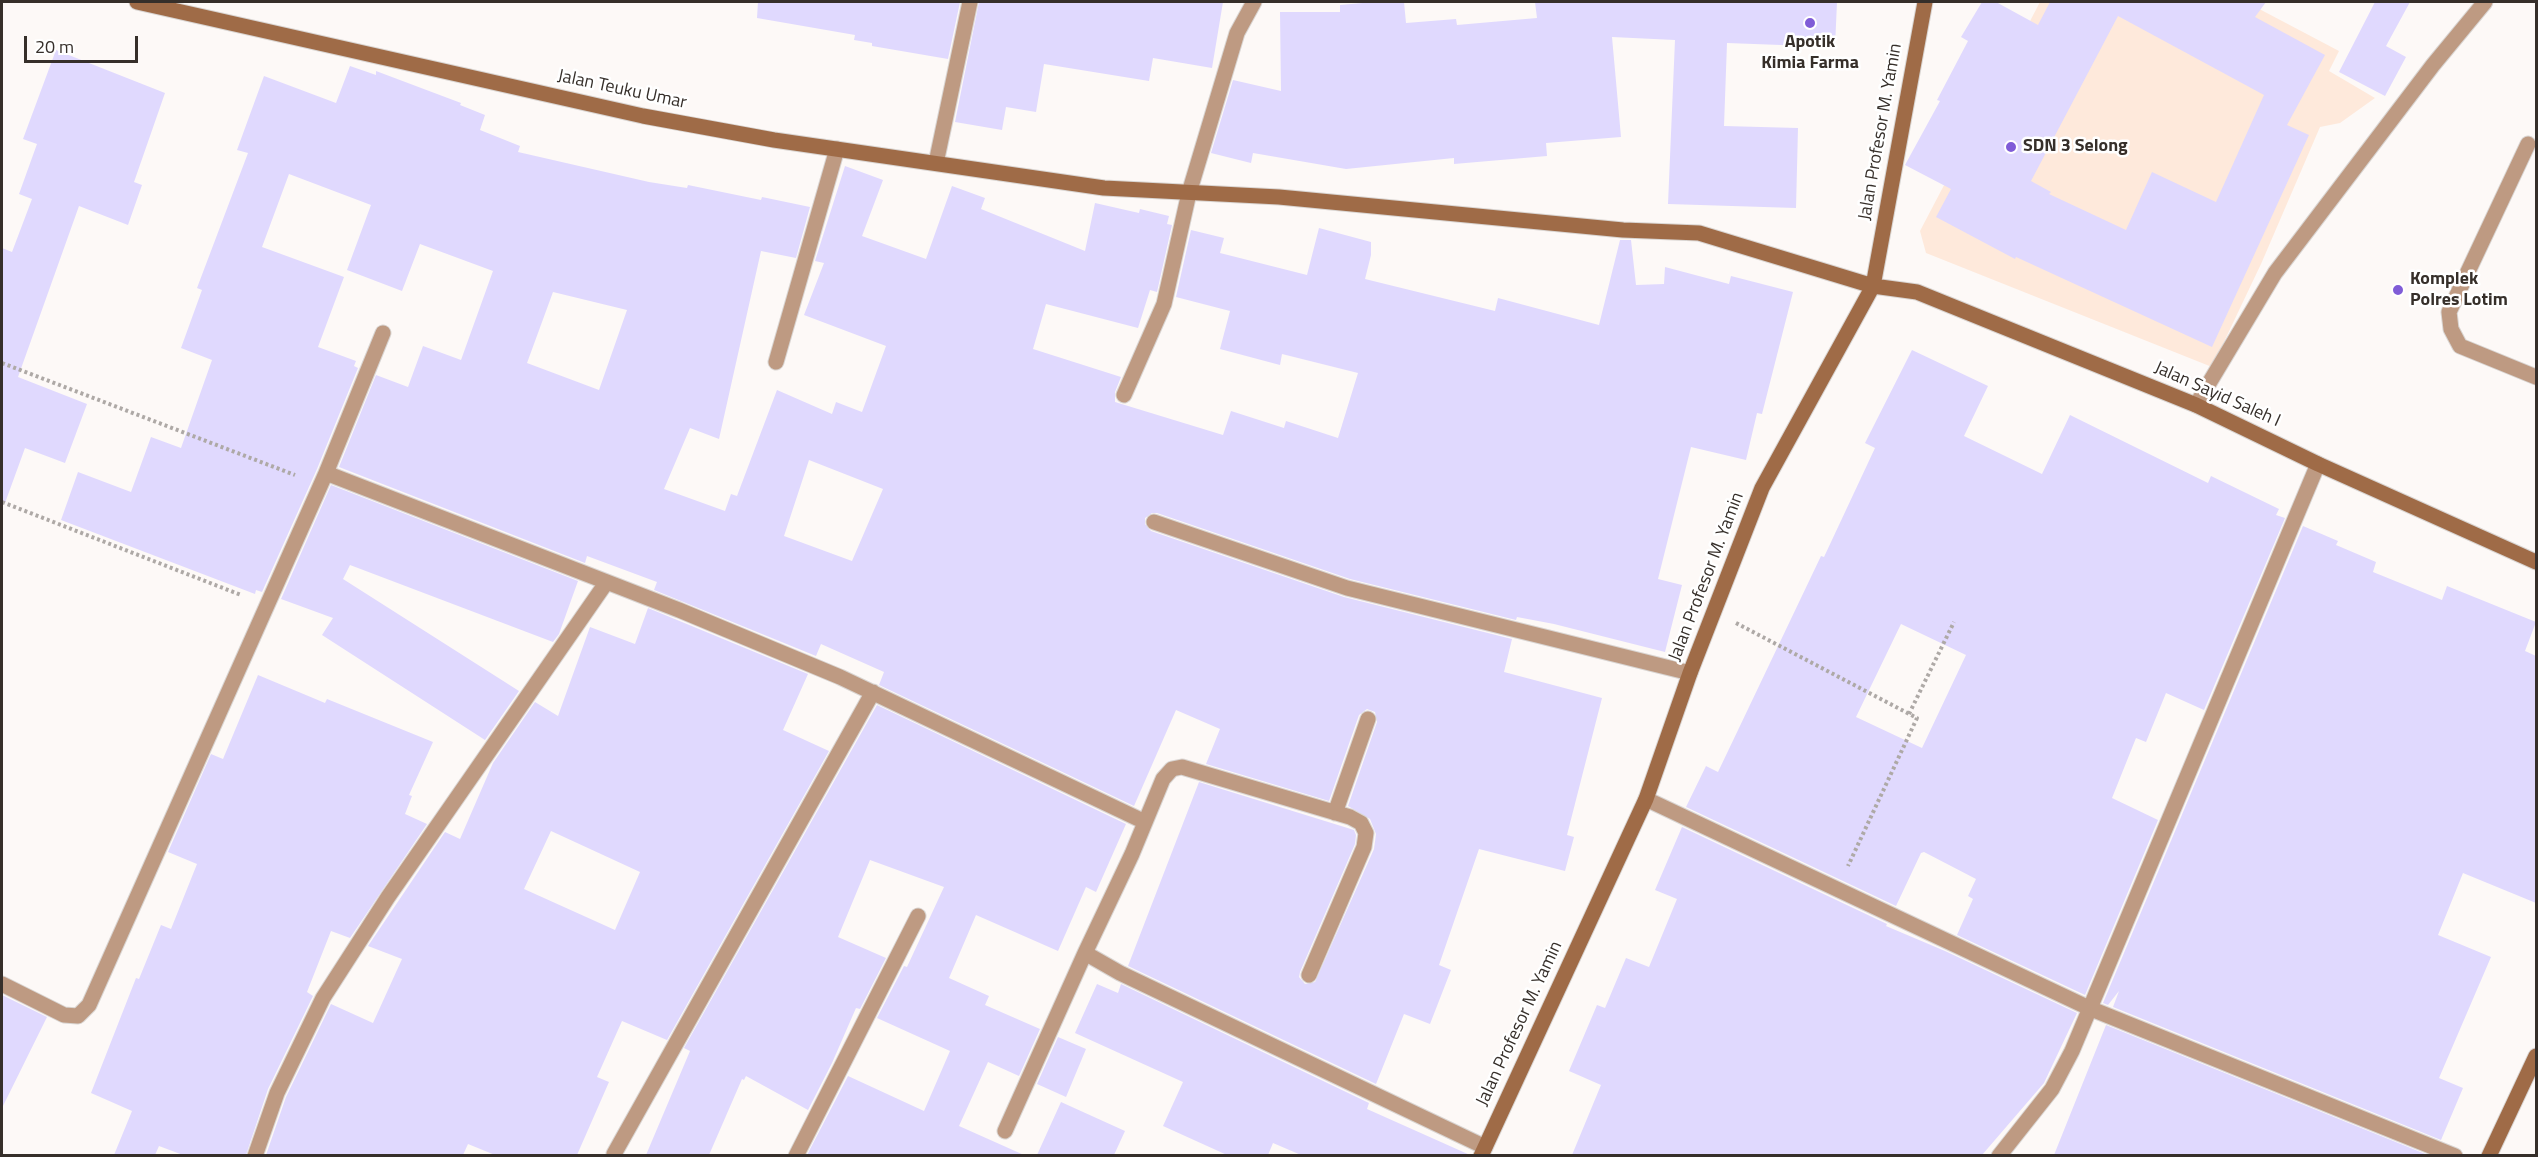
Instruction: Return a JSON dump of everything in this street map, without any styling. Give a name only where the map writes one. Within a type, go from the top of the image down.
[{"type":"street","name":"Jalan Teuku Umar","points":[[137,2],[643,116],[774,140],[1104,188],[1189,193]]},
{"type":"street","points":[[936,163],[970,2]]},
{"type":"street","points":[[1124,395],[1164,304],[1189,193],[1237,33],[1254,2]]},
{"type":"street","name":"Jalan Profesor M. Yamin","points":[[1483,1151],[1646,799],[1690,673],[1762,488],[1873,286],[1925,2]]},
{"type":"street","points":[[2196,405],[2274,273],[2433,65],[2485,2]]},
{"type":"street","points":[[2528,144],[2449,312],[2451,329],[2460,346],[2536,377]]},
{"type":"street","points":[[776,362],[837,149]]},
{"type":"street","name":"Jalan Sayid Saleh I","points":[[1189,193],[1279,197],[1623,230],[1699,233],[1873,286],[1917,292],[2196,405],[2318,464],[2536,562]]},
{"type":"street","points":[[2,984],[64,1015],[78,1016],[89,1005],[323,478],[383,333]]},
{"type":"street","points":[[1999,1155],[2052,1089],[2072,1051],[2318,464]]},
{"type":"street","points":[[323,478],[679,610],[873,692],[1145,822]]},
{"type":"street","points":[[1154,522],[1347,588],[1690,673]]},
{"type":"street","points":[[255,1155],[277,1093],[323,998],[388,897],[606,583]]},
{"type":"street","points":[[614,1154],[873,692]]},
{"type":"street","points":[[1335,813],[1368,719]]},
{"type":"street","points":[[1005,1131],[1132,854],[1163,779],[1172,769],[1182,768],[1335,813],[1361,823],[1366,833],[1364,847],[1309,975]]},
{"type":"street","points":[[1646,799],[2089,1008],[2455,1155]]},
{"type":"street","points":[[796,1155],[918,916]]},
{"type":"street","points":[[1085,953],[1120,973],[1483,1151]]},
{"type":"street","points":[[2489,1155],[2536,1056]]},
{"type":"path","points":[[2,363],[323,478]]},
{"type":"path","points":[[2,502],[267,605]]},
{"type":"path","points":[[1714,612],[1917,718],[1837,889]]},
{"type":"path","points":[[1909,714],[1954,622]]},
{"type":"shaded area","points":[[2040,2],[2246,2],[2339,51],[2329,71],[2375,98],[2340,123],[2320,127],[2261,264],[2212,367],[1926,253],[1920,231]]},
{"type":"building","points":[[758,2],[960,2],[948,59],[872,46],[872,43],[854,40],[855,35],[757,18]]},
{"type":"building","points":[[979,2],[1223,2],[1212,68],[1153,58],[1149,81],[1044,64],[1036,112],[1006,107],[1002,130],[955,122]]},
{"type":"building","points":[[1404,2],[1406,23],[1456,19],[1457,25],[1537,18],[1535,2],[1837,2],[1835,47],[1727,43],[1724,126],[1798,128],[1796,208],[1668,204],[1675,40],[1612,37],[1621,137],[1546,143],[1547,156],[1454,164],[1454,158],[1346,169],[1253,153],[1251,163],[1211,153],[1233,80],[1281,91],[1280,12],[1340,12],[1340,5]]},
{"type":"building","points":[[1982,2],[1996,2],[2038,25],[2050,2],[2266,2],[2255,17],[2325,55],[2287,125],[2309,135],[2212,347],[2016,257],[2015,259],[1936,217],[1951,189],[1905,165],[1940,101],[1937,100],[1968,41],[1961,37]],"holes":[[[2118,16],[2264,95],[2216,202],[2152,172],[2126,230],[2049,194],[2051,192],[2031,181]]]},
{"type":"building","points":[[2375,2],[2410,2],[2386,46],[2406,57],[2385,96],[2339,72]]},
{"type":"building","points":[[56,50],[165,93],[134,182],[142,185],[128,225],[79,206],[18,377],[87,404],[65,463],[25,448],[5,503],[2,502],[2,248],[12,252],[32,199],[19,194],[37,144],[23,139]]},
{"type":"building","points":[[350,66],[376,75],[376,71],[461,103],[460,105],[485,115],[480,130],[520,146],[518,152],[649,182],[687,188],[688,185],[761,200],[762,197],[810,207],[796,258],[761,251],[719,439],[690,428],[664,489],[725,511],[731,494],[737,496],[777,390],[832,414],[836,402],[862,412],[886,346],[804,315],[824,263],[815,261],[845,166],[883,180],[862,236],[926,259],[952,186],[985,198],[981,209],[1085,251],[1095,203],[1139,213],[1140,209],[1169,216],[1167,224],[1172,225],[1157,292],[1150,290],[1138,328],[1046,304],[1033,349],[1121,377],[1115,392],[1115,402],[1223,435],[1231,411],[1284,428],[1286,421],[1338,438],[1358,373],[1282,354],[1280,365],[1220,349],[1230,311],[1176,297],[1191,230],[1224,238],[1220,253],[1307,275],[1319,228],[1371,242],[1371,255],[1365,279],[1495,311],[1498,298],[1599,325],[1620,240],[1631,240],[1636,285],[1664,284],[1665,267],[1729,284],[1731,276],[1793,292],[1762,414],[1757,413],[1746,460],[1691,447],[1658,579],[1682,585],[1665,652],[1554,624],[1517,617],[1516,620],[1350,579],[1157,513],[1152,513],[1145,518],[1145,524],[1151,531],[1344,597],[1512,639],[1504,672],[1602,698],[1567,835],[1574,837],[1565,871],[1479,849],[1439,965],[1451,970],[1430,1024],[1404,1014],[1376,1084],[1128,966],[1199,782],[1354,830],[1355,844],[1300,972],[1299,977],[1305,984],[1315,982],[1374,849],[1376,834],[1370,819],[1348,806],[1377,722],[1375,712],[1367,709],[1359,715],[1329,801],[1206,764],[1220,729],[1176,710],[1134,806],[879,685],[884,672],[821,644],[816,656],[654,590],[657,582],[587,556],[585,563],[339,467],[376,375],[408,387],[423,346],[461,360],[493,271],[420,244],[402,291],[347,270],[371,205],[289,174],[262,247],[344,277],[318,347],[356,361],[354,366],[358,368],[317,469],[262,592],[256,590],[255,594],[61,520],[78,472],[131,492],[151,437],[181,448],[212,360],[181,348],[202,290],[197,288],[248,153],[237,150],[264,76],[336,103]],"holes":[[[553,292],[627,310],[599,390],[527,363]],[[809,460],[883,489],[852,561],[784,536]]]},
{"type":"building","points":[[1912,350],[1988,386],[1964,436],[2042,474],[2070,415],[2208,483],[2211,476],[2279,509],[2276,515],[2285,518],[2204,710],[2166,693],[2146,742],[2136,738],[2112,798],[2158,820],[2085,995],[1957,935],[1973,899],[1968,896],[1976,879],[1924,852],[1921,853],[1896,906],[1686,807],[1706,766],[1718,772],[1821,556],[1824,557],[1875,448],[1865,443]],"holes":[[[1901,624],[1966,655],[1922,748],[1856,717]]]},
{"type":"building","points":[[331,485],[578,581],[559,634],[553,642],[350,565],[343,579],[519,691],[485,740],[322,635],[333,618],[281,599]]},
{"type":"building","points":[[2303,526],[2338,541],[2336,545],[2376,562],[2373,572],[2442,600],[2447,586],[2536,622],[2525,651],[2536,656],[2536,903],[2463,873],[2438,935],[2491,957],[2439,1078],[2463,1088],[2441,1140],[2113,1007],[2119,991],[2108,1005],[2103,1003]]},
{"type":"building","points":[[648,608],[808,674],[783,730],[829,751],[667,1040],[622,1021],[597,1077],[609,1082],[577,1155],[495,1155],[468,1144],[463,1155],[266,1155],[286,1097],[331,1004],[373,1023],[402,959],[368,946],[445,832],[460,839],[493,763],[535,702],[558,716],[590,627],[635,644]],"holes":[[[551,831],[640,872],[615,930],[524,889]]]},
{"type":"building","points":[[258,675],[325,703],[327,699],[433,742],[409,795],[412,796],[405,814],[427,824],[350,938],[331,931],[307,992],[313,996],[268,1089],[246,1155],[183,1155],[159,1146],[155,1155],[114,1155],[132,1111],[91,1093],[136,978],[139,979],[161,925],[171,929],[197,864],[168,852],[211,754],[223,759]]},
{"type":"building","points":[[877,705],[1126,824],[1096,892],[1086,887],[1058,951],[976,915],[949,978],[989,996],[985,1005],[1040,1029],[1019,1076],[988,1062],[959,1126],[1024,1155],[807,1155],[848,1076],[924,1111],[950,1051],[877,1018],[904,966],[907,967],[944,887],[870,860],[838,937],[886,958],[860,1009],[856,1008],[808,1110],[746,1076],[744,1080],[742,1079],[709,1155],[646,1155],[690,1051],[684,1048]]},
{"type":"building","points":[[1682,827],[1887,924],[1886,926],[2077,1013],[2044,1083],[1982,1155],[1572,1155],[1601,1085],[1569,1071],[1597,1005],[1605,1008],[1626,958],[1649,967],[1677,899],[1655,890]]},
{"type":"building","points":[[1097,984],[1118,993],[1121,984],[1369,1103],[1367,1109],[1470,1155],[1301,1155],[1273,1143],[1268,1155],[1227,1155],[1163,1126],[1183,1082],[1075,1033]]},
{"type":"building","points":[[2,995],[47,1017],[2,1108]]},
{"type":"building","points":[[2106,1025],[2428,1155],[2054,1155]]},
{"type":"building","points":[[1058,1037],[1086,1049],[1066,1097],[1037,1084]]},
{"type":"building","points":[[1061,1102],[1125,1131],[1114,1155],[1037,1155]]},
{"type":"place","name":"Apotik Kimia Farma","points":[[1810,23]]},
{"type":"place","name":"SDN 3 Selong","points":[[2011,147]]},
{"type":"place","name":"Komplek Polres Lotim","points":[[2398,290]]}]
